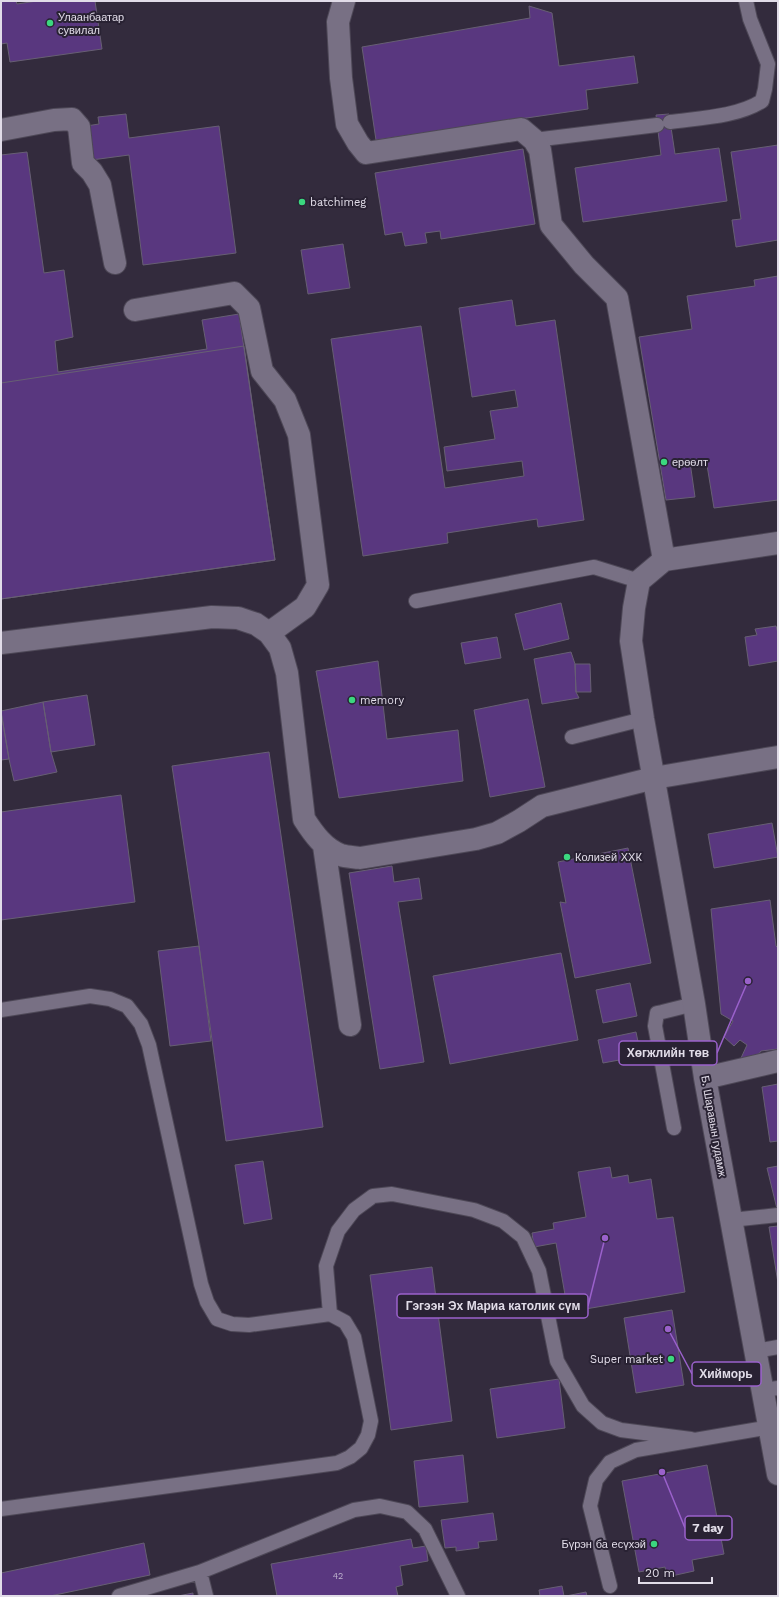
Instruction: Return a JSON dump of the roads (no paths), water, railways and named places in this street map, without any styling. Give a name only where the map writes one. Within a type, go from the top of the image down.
[{"type":"street","points":[[342,2],[338,22],[341,78],[347,124],[358,143],[366,152],[521,128],[534,140],[540,150],[551,225],[584,265],[616,298],[664,560]]},
{"type":"street","points":[[1,130],[54,120],[72,119],[79,127],[84,163],[100,185],[115,263]]},
{"type":"street","points":[[135,310],[234,293],[249,308],[262,370],[285,400],[299,435],[318,585],[305,608],[269,633]]},
{"type":"street","points":[[639,581],[664,560],[778,543]]},
{"type":"street","name":"Б. Шаравын гудамж","points":[[639,581],[634,608],[631,640],[643,719],[731,1220],[756,1351],[770,1389],[770,1427],[778,1474]]},
{"type":"street","points":[[1,643],[212,617],[238,618],[256,624],[269,633],[280,648],[288,673],[304,819],[312,832],[324,846],[341,856],[360,858],[476,839],[497,833],[542,806],[654,778],[778,757]]},
{"type":"street","points":[[324,846],[350,1025]]},
{"type":"street","points":[[705,1078],[778,1061]]},
{"type":"lane","points":[[534,140],[664,124],[740,111],[752,107],[762,101],[768,64],[750,19],[746,1]]},
{"type":"lane","points":[[416,601],[594,567],[639,581]]},
{"type":"lane","points":[[572,737],[643,719]]},
{"type":"lane","points":[[1,1010],[90,996],[110,999],[127,1006],[140,1024],[149,1045],[201,1284],[207,1302],[217,1319],[232,1324],[249,1325],[330,1314],[345,1322],[354,1337],[371,1421],[368,1435],[361,1448],[350,1457],[337,1463],[1,1509]]},
{"type":"lane","points":[[674,1128],[655,1026],[656,1017],[657,1013],[694,1004]]},
{"type":"lane","points":[[330,1314],[326,1266],[338,1231],[354,1210],[360,1205],[373,1196],[392,1194],[474,1210],[503,1221],[523,1237],[539,1271],[557,1361],[583,1406],[602,1423],[621,1430],[691,1439]]},
{"type":"lane","points":[[731,1220],[778,1215]]},
{"type":"lane","points":[[756,1351],[778,1347]]},
{"type":"lane","points":[[610,1586],[590,1506],[596,1480],[610,1462],[636,1450],[691,1439],[770,1427]]},
{"type":"lane","points":[[119,1596],[200,1572],[354,1510],[380,1506],[407,1512],[425,1529],[458,1596]]},
{"type":"lane","points":[[200,1572],[206,1596]]},
{"type":"place","name":"Улаанбаатар сувилал","points":[[50,23]]},
{"type":"place","name":"batchimeg","points":[[302,202]]},
{"type":"place","name":"ерөөлт","points":[[664,462]]},
{"type":"place","name":"memory","points":[[352,700]]},
{"type":"place","name":"Колизей ХХК","points":[[567,857]]},
{"type":"place","name":"Хөгжлийн төв","points":[[748,981]]},
{"type":"place","name":"Гэгээн Эх Мариа католик сүм","points":[[605,1238]]},
{"type":"place","name":"Хийморь","points":[[668,1329]]},
{"type":"place","name":"Super market","points":[[671,1359]]},
{"type":"place","name":"7 day","points":[[662,1472]]},
{"type":"place","name":"Бүрэн ба есүхэй","points":[[654,1544]]}]
